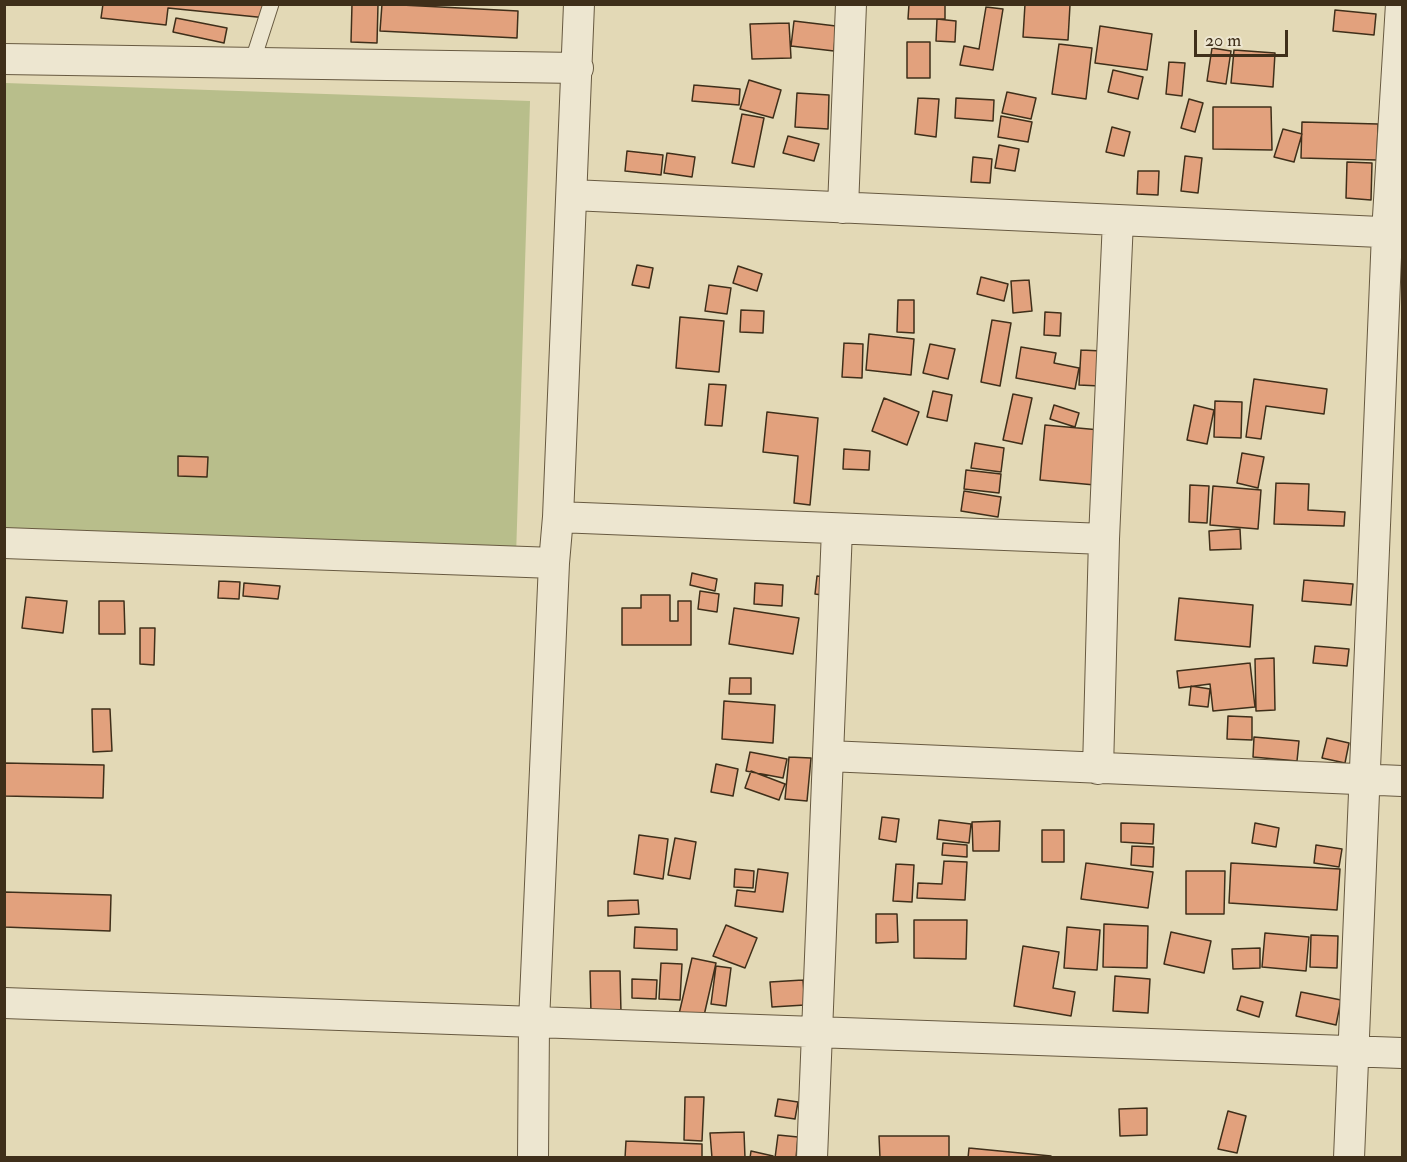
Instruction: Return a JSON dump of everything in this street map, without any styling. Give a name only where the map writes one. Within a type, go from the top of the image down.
[{"type":"street","points":[[533,1158],[534,1022],[578,68],[579,4]]},
{"type":"street","points":[[843,208],[851,4]]},
{"type":"street","points":[[1348,1158],[1363,779],[1395,233],[1401,4]]},
{"type":"street","points":[[4,59],[578,68]]},
{"type":"street","points":[[572,195],[1395,233]]},
{"type":"street","points":[[1098,768],[1104,540],[1118,220]]},
{"type":"street","points":[[558,517],[1104,540]]},
{"type":"street","points":[[812,1158],[837,529]]},
{"type":"street","points":[[4,543],[554,563]]},
{"type":"street","points":[[828,756],[1402,781]]},
{"type":"street","points":[[4,1003],[1402,1053]]},
{"type":"lane","points":[[252,63],[271,4]]},
{"type":"green space","points":[[5,83],[530,101],[516,557],[5,539]]},
{"type":"building","points":[[103,4],[268,4],[267,18],[168,8],[166,25],[101,18]]},
{"type":"building","points":[[352,4],[378,5],[377,43],[351,42]]},
{"type":"building","points":[[382,4],[518,11],[517,38],[380,31]]},
{"type":"building","points":[[909,4],[945,4],[945,19],[908,19]]},
{"type":"building","points":[[1025,4],[1070,5],[1068,40],[1023,37]]},
{"type":"building","points":[[986,7],[1003,9],[993,70],[960,65],[964,46],[979,49]]},
{"type":"building","points":[[1335,10],[1376,14],[1374,35],[1333,31]]},
{"type":"building","points":[[176,18],[227,28],[224,43],[173,32]]},
{"type":"building","points":[[937,19],[956,21],[955,42],[936,41]]},
{"type":"building","points":[[794,21],[836,26],[834,51],[791,46]]},
{"type":"building","points":[[789,23],[791,58],[752,59],[750,24]]},
{"type":"building","points":[[1100,26],[1152,34],[1147,70],[1095,63]]},
{"type":"building","points":[[907,42],[930,42],[930,78],[907,78]]},
{"type":"building","points":[[1059,44],[1092,48],[1086,99],[1052,94]]},
{"type":"building","points":[[1212,48],[1231,51],[1226,84],[1207,81]]},
{"type":"building","points":[[1234,50],[1275,53],[1273,87],[1231,83]]},
{"type":"building","points":[[1169,62],[1185,63],[1182,96],[1166,94]]},
{"type":"building","points":[[1113,70],[1143,77],[1138,99],[1108,92]]},
{"type":"building","points":[[749,80],[781,90],[773,118],[740,109]]},
{"type":"building","points":[[694,85],[740,89],[739,105],[692,101]]},
{"type":"building","points":[[1007,92],[1036,98],[1031,119],[1002,113]]},
{"type":"building","points":[[797,93],[829,95],[828,129],[795,127]]},
{"type":"building","points":[[918,98],[939,99],[936,137],[915,134]]},
{"type":"building","points":[[956,98],[994,100],[993,121],[955,118]]},
{"type":"building","points":[[1189,99],[1203,103],[1195,132],[1181,128]]},
{"type":"building","points":[[1213,107],[1271,107],[1272,150],[1213,149]]},
{"type":"building","points":[[742,114],[764,118],[754,167],[732,163]]},
{"type":"building","points":[[1001,116],[1032,122],[1028,142],[998,137]]},
{"type":"building","points":[[1302,122],[1378,124],[1377,160],[1301,158]]},
{"type":"building","points":[[1112,127],[1130,132],[1124,156],[1106,152]]},
{"type":"building","points":[[1283,129],[1302,134],[1294,162],[1274,157]]},
{"type":"building","points":[[788,136],[819,144],[814,161],[783,153]]},
{"type":"building","points":[[999,145],[1019,149],[1015,171],[995,168]]},
{"type":"building","points":[[627,151],[663,155],[661,175],[625,171]]},
{"type":"building","points":[[667,153],[695,157],[692,177],[664,173]]},
{"type":"building","points":[[1185,156],[1202,158],[1198,193],[1181,191]]},
{"type":"building","points":[[973,157],[992,159],[990,183],[971,182]]},
{"type":"building","points":[[1347,162],[1372,163],[1371,200],[1346,198]]},
{"type":"building","points":[[1138,171],[1159,171],[1158,195],[1137,194]]},
{"type":"building","points":[[637,265],[653,268],[649,288],[632,285]]},
{"type":"building","points":[[738,266],[762,274],[757,291],[733,283]]},
{"type":"building","points":[[981,277],[1008,284],[1004,301],[977,294]]},
{"type":"building","points":[[1029,280],[1032,311],[1013,313],[1011,281]]},
{"type":"building","points":[[709,285],[731,288],[727,314],[705,311]]},
{"type":"building","points":[[898,300],[914,300],[914,333],[897,332]]},
{"type":"building","points":[[741,310],[764,311],[763,333],[740,332]]},
{"type":"building","points":[[1045,312],[1061,313],[1060,336],[1044,335]]},
{"type":"building","points":[[680,317],[724,321],[719,372],[676,368]]},
{"type":"building","points":[[992,320],[1011,323],[1000,386],[981,382]]},
{"type":"building","points":[[869,334],[914,339],[911,375],[866,370]]},
{"type":"building","points":[[844,343],[863,344],[862,378],[842,377]]},
{"type":"building","points":[[930,344],[955,349],[948,379],[923,373]]},
{"type":"building","points":[[1021,347],[1056,353],[1054,363],[1079,368],[1075,389],[1016,378]]},
{"type":"building","points":[[1081,350],[1102,351],[1100,386],[1079,385]]},
{"type":"building","points":[[1254,379],[1327,389],[1324,414],[1266,406],[1261,439],[1246,437]]},
{"type":"building","points":[[709,384],[726,385],[722,426],[705,425]]},
{"type":"building","points":[[933,391],[952,395],[947,421],[927,417]]},
{"type":"building","points":[[1013,394],[1032,398],[1022,444],[1003,440]]},
{"type":"building","points":[[884,398],[919,412],[907,445],[872,431]]},
{"type":"building","points":[[1215,401],[1242,402],[1241,438],[1214,437]]},
{"type":"building","points":[[1054,405],[1079,413],[1075,427],[1050,419]]},
{"type":"building","points":[[1194,405],[1214,410],[1207,444],[1187,440]]},
{"type":"building","points":[[767,412],[818,418],[810,505],[794,503],[798,456],[763,452]]},
{"type":"building","points":[[1045,425],[1100,430],[1095,485],[1040,480]]},
{"type":"building","points":[[975,443],[1004,448],[1001,472],[971,468]]},
{"type":"building","points":[[844,449],[870,451],[869,470],[843,469]]},
{"type":"building","points":[[1242,453],[1264,457],[1258,488],[1237,483]]},
{"type":"building","points":[[178,456],[208,457],[207,477],[178,476]]},
{"type":"building","points":[[966,470],[1001,474],[999,493],[964,489]]},
{"type":"building","points":[[1276,483],[1309,484],[1308,510],[1345,512],[1344,526],[1274,524]]},
{"type":"building","points":[[1190,485],[1209,486],[1207,523],[1189,522]]},
{"type":"building","points":[[1213,486],[1261,490],[1258,529],[1210,525]]},
{"type":"building","points":[[964,491],[1001,497],[998,517],[961,511]]},
{"type":"building","points":[[1240,529],[1241,549],[1210,550],[1209,531]]},
{"type":"building","points":[[692,573],[717,579],[715,591],[690,585]]},
{"type":"building","points":[[817,576],[838,579],[836,597],[815,594]]},
{"type":"building","points":[[1304,580],[1353,584],[1351,605],[1302,601]]},
{"type":"building","points":[[219,581],[240,582],[239,599],[218,598]]},
{"type":"building","points":[[244,583],[280,586],[278,599],[243,596]]},
{"type":"building","points":[[755,583],[783,585],[782,606],[754,604]]},
{"type":"building","points":[[700,591],[719,594],[717,612],[698,609]]},
{"type":"building","points":[[641,595],[670,595],[670,621],[678,621],[678,601],[691,601],[691,645],[622,645],[622,608],[641,608]]},
{"type":"building","points":[[26,597],[67,601],[63,633],[22,628]]},
{"type":"building","points":[[1179,598],[1253,605],[1250,647],[1175,640]]},
{"type":"building","points":[[99,601],[124,601],[125,634],[99,634]]},
{"type":"building","points":[[734,608],[799,618],[793,654],[729,644]]},
{"type":"building","points":[[140,628],[155,628],[154,665],[140,664]]},
{"type":"building","points":[[1315,646],[1349,649],[1347,666],[1313,663]]},
{"type":"building","points":[[1274,658],[1275,710],[1256,711],[1255,659]]},
{"type":"building","points":[[1250,663],[1255,707],[1213,711],[1210,684],[1179,688],[1177,671]]},
{"type":"building","points":[[730,678],[751,678],[751,694],[729,694]]},
{"type":"building","points":[[1191,686],[1210,689],[1208,707],[1189,705]]},
{"type":"building","points":[[724,701],[775,705],[773,743],[722,739]]},
{"type":"building","points":[[92,709],[110,709],[112,751],[93,752]]},
{"type":"building","points":[[1228,716],[1252,717],[1252,740],[1227,739]]},
{"type":"building","points":[[1254,737],[1299,741],[1297,761],[1253,757]]},
{"type":"building","points":[[1327,738],[1349,743],[1345,763],[1322,758]]},
{"type":"building","points":[[750,752],[787,759],[783,778],[746,771]]},
{"type":"building","points":[[789,757],[811,758],[807,801],[785,799]]},
{"type":"building","points":[[4,763],[104,765],[103,798],[4,796]]},
{"type":"building","points":[[716,764],[738,769],[733,796],[711,792]]},
{"type":"building","points":[[751,771],[785,784],[779,800],[745,788]]},
{"type":"building","points":[[882,817],[899,819],[896,842],[879,839]]},
{"type":"building","points":[[939,820],[971,824],[969,843],[937,839]]},
{"type":"building","points":[[1000,821],[999,851],[973,851],[972,822]]},
{"type":"building","points":[[1121,823],[1154,824],[1153,844],[1121,842]]},
{"type":"building","points":[[1255,823],[1279,828],[1276,847],[1252,843]]},
{"type":"building","points":[[1042,830],[1064,830],[1064,862],[1042,862]]},
{"type":"building","points":[[639,835],[668,839],[663,879],[634,874]]},
{"type":"building","points":[[675,838],[696,842],[690,879],[668,875]]},
{"type":"building","points":[[943,843],[967,845],[967,857],[942,855]]},
{"type":"building","points":[[1316,845],[1342,849],[1339,867],[1314,863]]},
{"type":"building","points":[[1132,846],[1154,847],[1153,867],[1131,865]]},
{"type":"building","points":[[944,861],[967,862],[965,900],[917,898],[918,883],[942,884]]},
{"type":"building","points":[[1086,863],[1153,872],[1148,908],[1081,899]]},
{"type":"building","points":[[1231,863],[1340,869],[1337,910],[1229,903]]},
{"type":"building","points":[[896,864],[914,865],[912,902],[893,901]]},
{"type":"building","points":[[735,869],[754,871],[753,888],[734,887]]},
{"type":"building","points":[[758,869],[788,873],[783,912],[735,906],[737,890],[755,892]]},
{"type":"building","points":[[1186,871],[1225,871],[1224,914],[1186,914]]},
{"type":"building","points":[[4,892],[111,895],[110,931],[4,927]]},
{"type":"building","points":[[638,900],[639,914],[608,916],[608,901]]},
{"type":"building","points":[[876,914],[897,914],[898,942],[876,943]]},
{"type":"building","points":[[914,920],[967,920],[966,959],[914,958]]},
{"type":"building","points":[[1104,924],[1148,926],[1147,968],[1103,967]]},
{"type":"building","points":[[726,925],[757,938],[745,968],[713,956]]},
{"type":"building","points":[[635,927],[677,929],[677,950],[634,948]]},
{"type":"building","points":[[1067,927],[1100,930],[1097,970],[1064,968]]},
{"type":"building","points":[[1171,932],[1211,941],[1204,973],[1164,964]]},
{"type":"building","points":[[1265,933],[1309,937],[1306,971],[1262,967]]},
{"type":"building","points":[[1311,935],[1338,936],[1337,968],[1310,967]]},
{"type":"building","points":[[1023,946],[1059,952],[1053,988],[1075,992],[1071,1016],[1014,1006]]},
{"type":"building","points":[[1260,948],[1260,968],[1233,969],[1232,949]]},
{"type":"building","points":[[692,958],[716,963],[703,1020],[679,1014]]},
{"type":"building","points":[[661,963],[682,964],[680,1000],[659,999]]},
{"type":"building","points":[[716,966],[731,968],[726,1006],[711,1004]]},
{"type":"building","points":[[590,971],[620,971],[621,1013],[591,1014]]},
{"type":"building","points":[[1115,976],[1150,979],[1148,1013],[1113,1011]]},
{"type":"building","points":[[632,979],[657,980],[656,999],[632,998]]},
{"type":"building","points":[[803,980],[805,1005],[772,1007],[770,982]]},
{"type":"building","points":[[1301,992],[1341,1000],[1336,1025],[1296,1016]]},
{"type":"building","points":[[1241,996],[1263,1002],[1259,1017],[1237,1010]]},
{"type":"building","points":[[685,1097],[704,1097],[702,1141],[684,1140]]},
{"type":"building","points":[[778,1099],[798,1102],[795,1119],[775,1116]]},
{"type":"building","points":[[1147,1108],[1147,1135],[1120,1136],[1119,1109]]},
{"type":"building","points":[[1228,1111],[1246,1116],[1237,1153],[1218,1149]]},
{"type":"building","points":[[744,1132],[745,1158],[712,1158],[710,1133]]},
{"type":"building","points":[[778,1135],[798,1137],[796,1158],[775,1158]]},
{"type":"building","points":[[879,1136],[949,1136],[949,1158],[880,1158]]},
{"type":"building","points":[[626,1141],[702,1144],[702,1158],[625,1158]]},
{"type":"building","points":[[969,1148],[1051,1156],[1051,1158],[968,1158]]},
{"type":"building","points":[[751,1151],[773,1156],[772,1158],[750,1158]]}]
